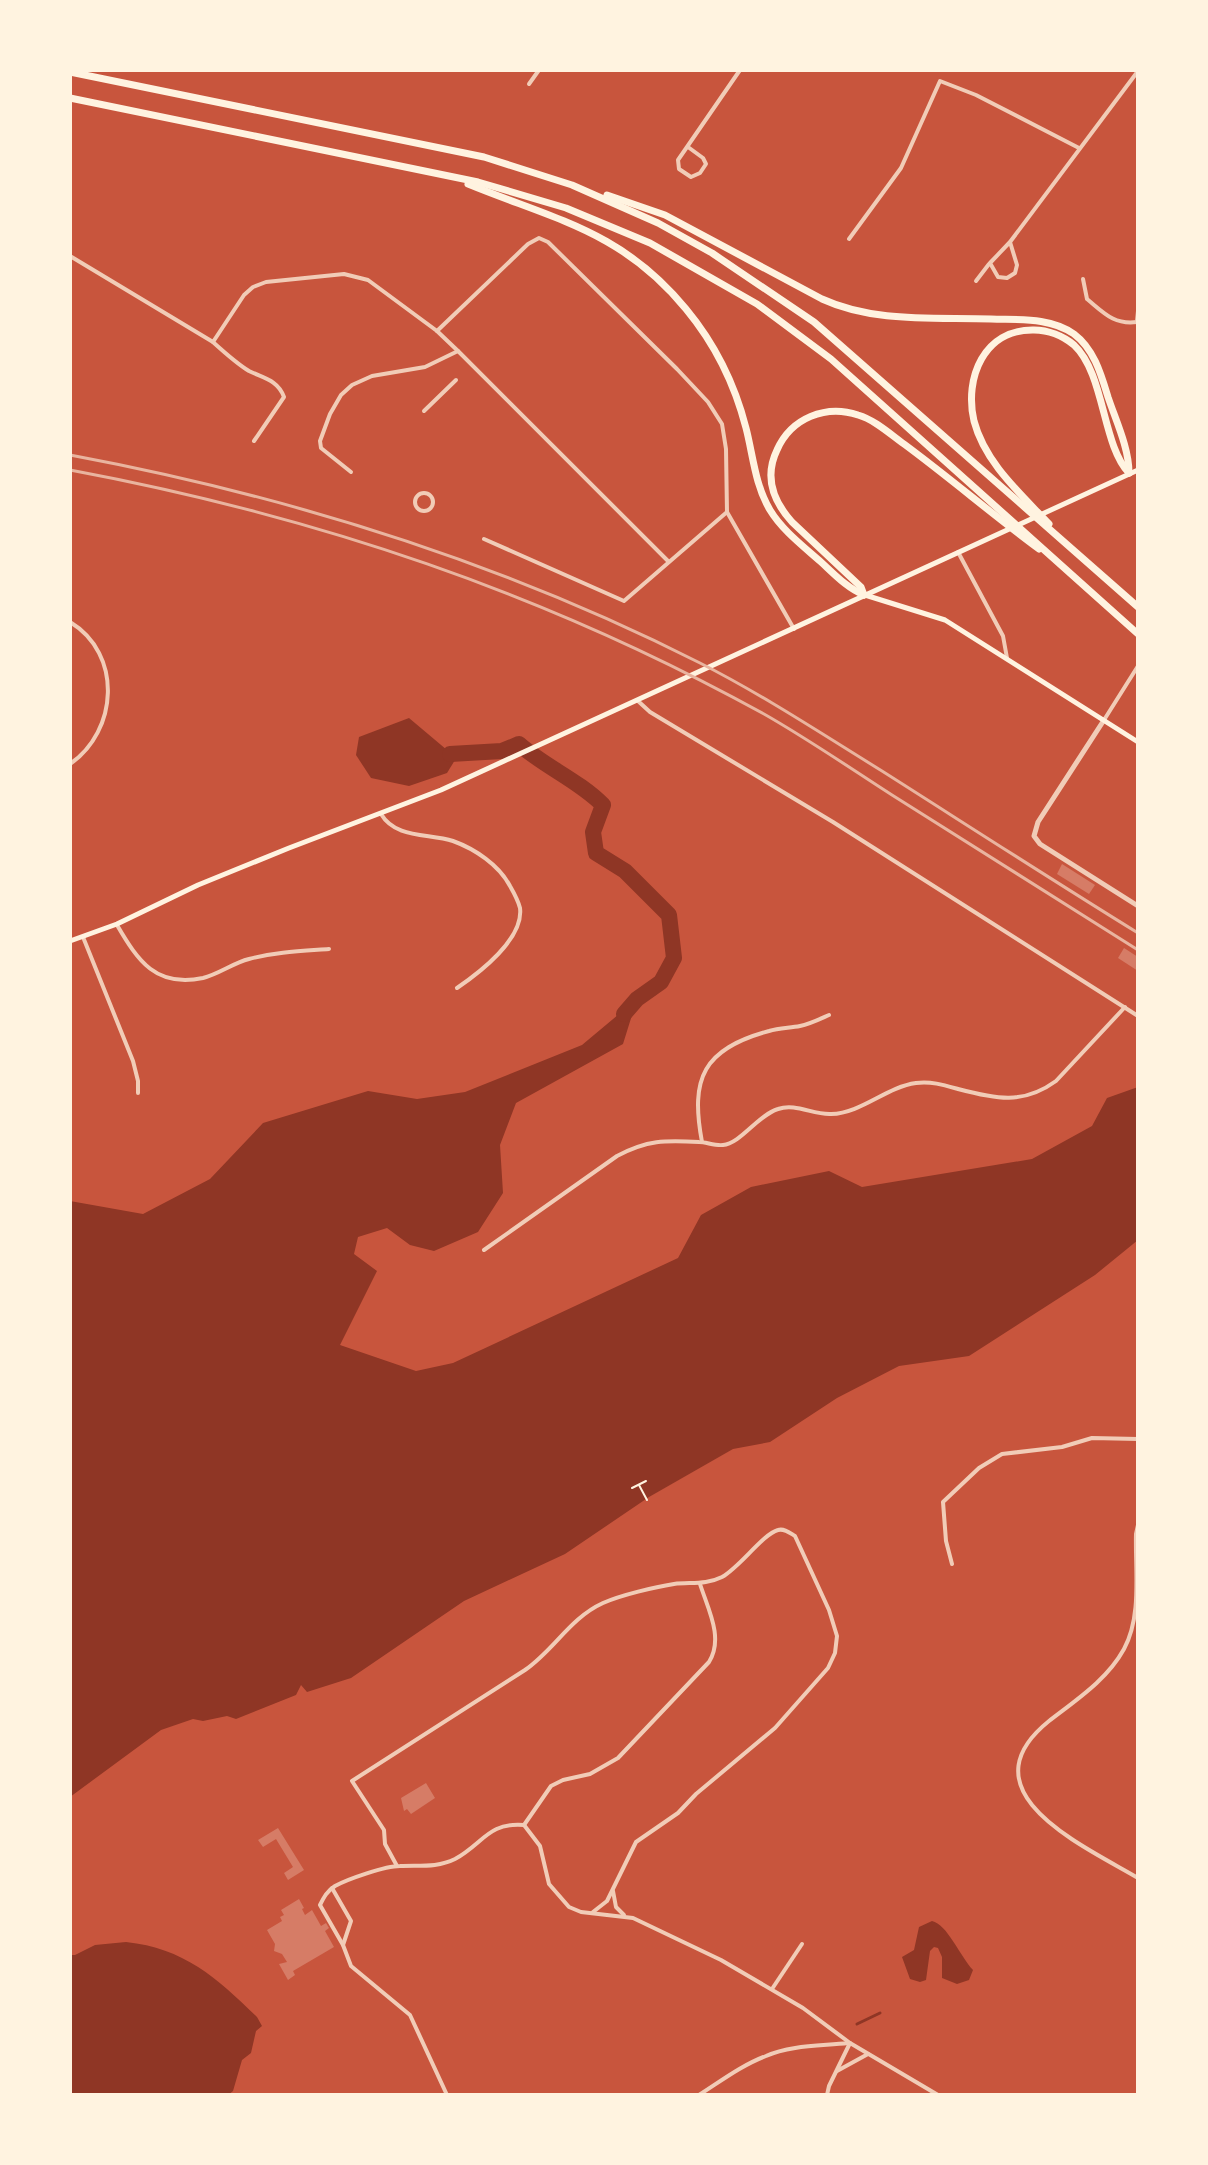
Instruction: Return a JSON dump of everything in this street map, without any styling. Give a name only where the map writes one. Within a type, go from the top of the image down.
[{"type":"highway","points":[[70,72],[454,150],[626,200],[665,215],[845,309],[884,315],[1031,320],[1063,327],[1087,347],[1098,367],[1127,456],[1129,473]]},
{"type":"highway","points":[[70,98],[448,175],[508,190],[594,219],[650,243],[731,287],[831,359],[1004,518]]},
{"type":"highway","points":[[448,175],[586,229],[623,250],[662,283],[702,329],[728,375],[742,412],[761,490],[770,509],[781,525],[809,551],[853,590],[864,595]]},
{"type":"highway","points":[[572,185],[630,209],[685,237],[789,304],[861,362],[1138,607]]},
{"type":"highway","points":[[1028,507],[990,457],[977,430],[972,409],[972,381],[979,361],[992,345],[1013,333],[1031,330],[1050,332],[1067,340],[1080,352],[1090,370],[1121,463],[1129,473]]},
{"type":"highway","points":[[864,595],[861,587],[787,517],[773,491],[771,470],[778,447],[787,433],[805,418],[835,411],[864,417],[1004,518],[1071,572],[1138,634]]},
{"type":"main road","points":[[70,941],[117,924],[198,885],[381,814],[520,755],[1138,470]]},
{"type":"main road","points":[[864,595],[945,620],[1138,742]]},
{"type":"street","points":[[529,84],[539,70]]},
{"type":"street","points":[[688,147],[706,164],[700,173],[691,177],[679,169],[678,160],[740,70]]},
{"type":"street","points":[[976,281],[1010,242],[1138,71]]},
{"type":"street","points":[[1132,79],[1138,86]]},
{"type":"street","points":[[849,239],[901,168],[940,81],[976,95],[1079,148]]},
{"type":"street","points":[[437,331],[528,244],[539,238],[548,242],[708,402],[722,424],[726,449],[727,512],[794,629]]},
{"type":"street","points":[[990,263],[998,277],[1007,278],[1015,273],[1017,265],[1010,242]]},
{"type":"street","points":[[70,256],[213,342],[248,370],[268,378],[281,389],[284,397],[254,441]]},
{"type":"street","points":[[213,342],[244,295],[253,287],[266,282],[344,274],[368,280],[437,331],[668,561]]},
{"type":"street","points":[[1083,279],[1087,299],[1107,316],[1123,324],[1138,323],[1138,311]]},
{"type":"street","points":[[351,472],[321,448],[320,441],[341,395],[352,385],[372,376],[425,367],[458,351]]},
{"type":"street","points":[[424,411],[456,380]]},
{"type":"street","points":[[425,493],[431,497],[433,504],[425,512],[418,510],[414,502],[418,495],[425,493]]},
{"type":"street","points":[[484,539],[624,601],[727,512]]},
{"type":"street","points":[[958,552],[1001,632],[1006,658]]},
{"type":"street","points":[[70,622],[85,633],[99,651],[109,689],[106,714],[97,736],[70,764]]},
{"type":"street","points":[[1138,666],[1041,817],[1034,836],[1040,844],[1138,906]]},
{"type":"street","points":[[638,701],[650,712],[833,822],[1138,1016]]},
{"type":"street","points":[[381,814],[399,831],[453,841],[475,853],[500,870],[514,893],[520,914],[511,937],[493,959],[457,988]]},
{"type":"street","points":[[117,924],[143,964],[159,974],[178,980],[204,978],[253,958],[329,949]]},
{"type":"street","points":[[83,937],[133,1061],[138,1093]]},
{"type":"street","points":[[484,1250],[617,1156],[640,1144],[659,1140],[725,1146],[768,1113],[781,1108],[794,1107],[828,1115],[847,1113],[900,1086],[918,1082],[1023,1098],[1056,1081],[1125,1007]]},
{"type":"street","points":[[702,1142],[697,1117],[698,1085],[705,1068],[716,1057],[742,1041],[829,1015]]},
{"type":"street","points":[[952,1564],[946,1541],[943,1502],[979,1468],[1002,1454],[1023,1450],[1062,1447],[1092,1438],[1138,1439]]},
{"type":"street","points":[[1138,1525],[1132,1629],[1123,1650],[1082,1697],[1046,1724],[1029,1742],[1019,1761],[1020,1783],[1028,1803],[1041,1817],[1138,1878]]},
{"type":"street","points":[[397,1866],[385,1844],[384,1830],[352,1781],[538,1662],[575,1621],[603,1603],[675,1584],[700,1584],[722,1577],[740,1565],[765,1538],[777,1530],[786,1530],[795,1536],[829,1610],[837,1636],[835,1653],[828,1668],[775,1728],[696,1794],[678,1813],[636,1842],[607,1901],[593,1912]]},
{"type":"street","points":[[524,1825],[551,1786],[590,1774],[618,1758],[709,1662],[714,1654],[716,1637],[700,1584]]},
{"type":"street","points":[[447,2095],[410,2015],[399,2003],[358,1973],[320,1905],[324,1895],[332,1888],[397,1866],[440,1864],[453,1860],[497,1827],[511,1824],[524,1825],[540,1846],[549,1884],[569,1907],[581,1912],[625,1916],[721,1960],[803,2008],[850,2043],[938,2095]]},
{"type":"street","points":[[332,1888],[351,1921],[343,1945]]},
{"type":"street","points":[[613,1889],[616,1907],[625,1916]]},
{"type":"street","points":[[772,1989],[802,1944]]},
{"type":"street","points":[[827,2095],[850,2043]]},
{"type":"street","points":[[699,2095],[768,2054],[850,2043]]},
{"type":"street","points":[[835,2072],[868,2054]]},
{"type":"path","points":[[632,1488],[646,1481]]},
{"type":"path","points":[[639,1485],[647,1500]]},
{"type":"shaded area","points":[[409,718],[455,760],[447,773],[409,786],[371,778],[356,755],[359,737]]},
{"type":"shaded area","points":[[637,999],[623,1044],[516,1103],[500,1145],[503,1193],[478,1232],[434,1251],[410,1245],[387,1228],[358,1237],[354,1254],[377,1271],[340,1345],[416,1371],[453,1363],[678,1258],[701,1215],[751,1187],[829,1171],[862,1187],[1032,1159],[1092,1126],[1107,1098],[1138,1087],[1138,1240],[1095,1275],[969,1356],[899,1366],[837,1398],[770,1442],[733,1449],[649,1497],[565,1554],[464,1601],[351,1678],[307,1692],[301,1685],[296,1695],[236,1719],[227,1716],[203,1721],[193,1719],[161,1730],[70,1797],[70,1201],[143,1214],[210,1179],[263,1123],[368,1091],[417,1099],[465,1092],[582,1045]]},
{"type":"shaded area","points":[[932,1921],[943,1928],[973,1970],[969,1980],[957,1984],[942,1978],[942,1957],[938,1948],[934,1947],[930,1951],[926,1980],[910,1979],[902,1957],[914,1950],[919,1927]]},
{"type":"shaded area","points":[[126,1942],[165,1951],[198,1967],[257,2017],[262,2026],[256,2031],[251,2053],[242,2060],[233,2091],[228,2095],[70,2095],[70,1955],[95,1945]]},
{"type":"building","points":[[1062,864],[1095,885],[1089,894],[1057,874]]},
{"type":"building","points":[[1124,948],[1138,957],[1138,971],[1118,958]]},
{"type":"building","points":[[426,1783],[435,1798],[411,1814],[407,1809],[404,1811],[401,1798]]},
{"type":"building","points":[[278,1828],[304,1870],[288,1880],[284,1873],[293,1867],[276,1839],[263,1847],[258,1840]]},
{"type":"building","points":[[299,1899],[305,1915],[312,1910],[321,1926],[326,1923],[329,1928],[325,1931],[334,1947],[293,1971],[295,1975],[288,1980],[279,1964],[287,1962],[282,1954],[274,1951],[275,1944],[267,1930],[282,1921],[280,1917],[284,1915],[281,1910]]},
{"type":"waterway","points":[[450,754],[502,751],[519,744],[603,805],[593,832],[596,853],[625,871],[669,915],[674,958],[661,982],[637,999],[624,1014]]},
{"type":"waterway","points":[[857,2024],[880,2013]]},
{"type":"railway","points":[[70,455],[233,491],[392,536],[548,594],[625,627],[769,701],[1138,933]]},
{"type":"railway","points":[[70,470],[161,489],[340,536],[427,564],[598,631],[764,714],[1138,950]]}]
